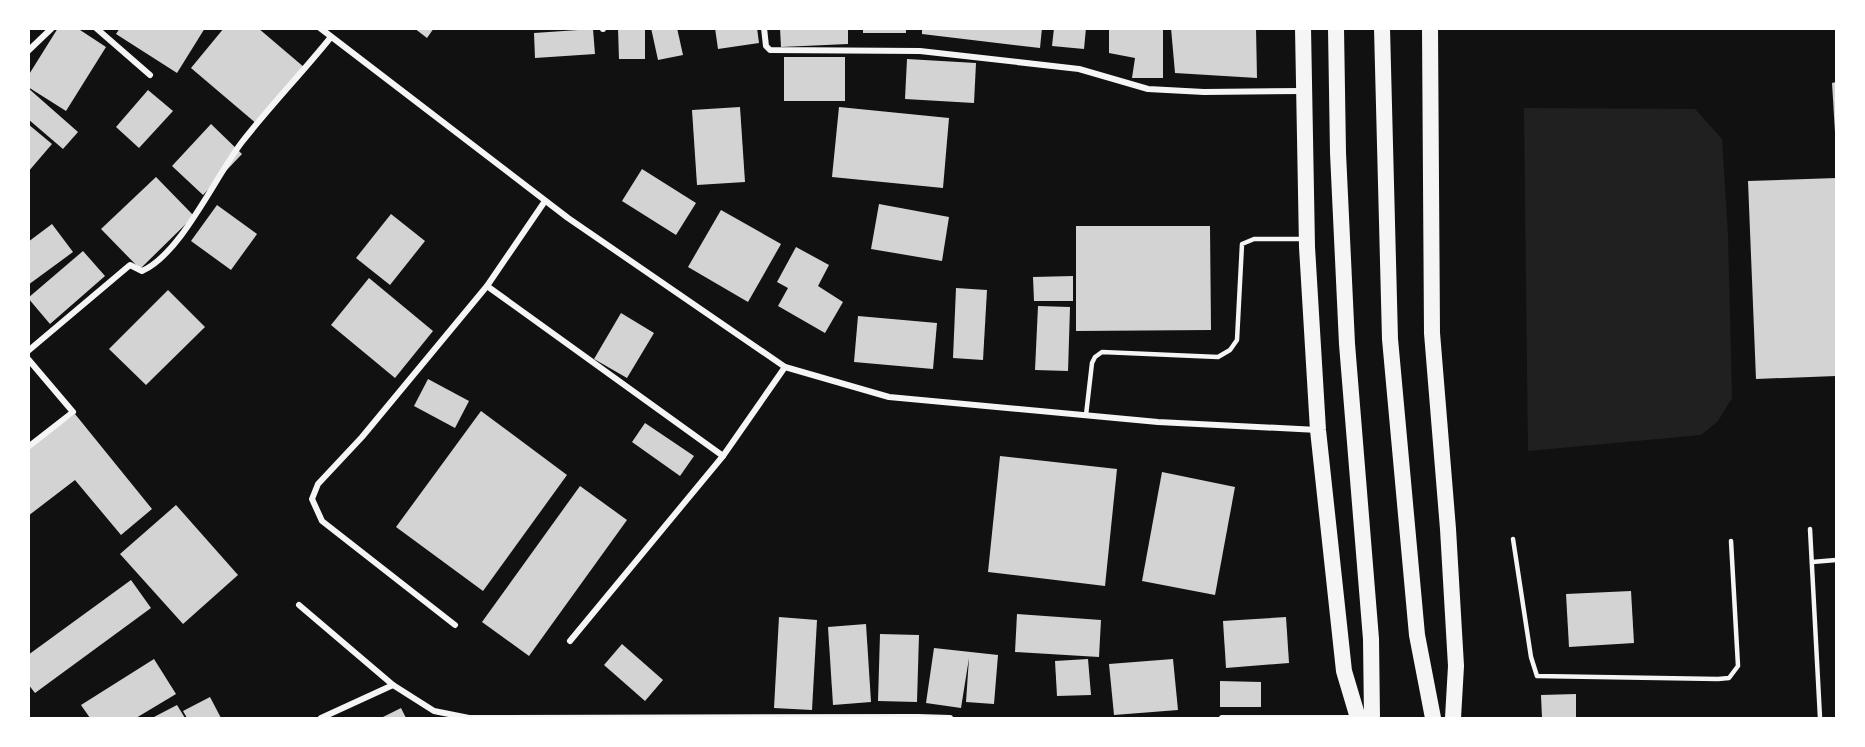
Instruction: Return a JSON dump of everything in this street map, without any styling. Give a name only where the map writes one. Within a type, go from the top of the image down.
[{"type":"highway","points":[[1303,28],[1307,239],[1318,430],[1344,671],[1358,718]]},
{"type":"highway","points":[[1336,28],[1338,153],[1347,344],[1371,639],[1372,718]]},
{"type":"highway","points":[[1382,28],[1390,339],[1417,635],[1433,718]]},
{"type":"highway","points":[[1430,28],[1432,333],[1448,529],[1456,666],[1454,718]]},
{"type":"street","points":[[28,51],[52,28]]},
{"type":"street","points":[[96,28],[150,75]]},
{"type":"street","points":[[320,28],[545,201],[785,367],[889,397],[1158,422],[1318,430]]},
{"type":"street","points":[[764,28],[766,46],[770,50],[920,51],[1079,69],[1148,89],[1204,92],[1304,91]]},
{"type":"street","points":[[28,351],[130,265],[142,271],[158,259],[189,226],[241,143],[331,38]]},
{"type":"street","points":[[455,626],[322,521],[312,499],[318,484],[362,437],[487,286],[545,201]]},
{"type":"street","points":[[487,286],[723,456]]},
{"type":"street","points":[[28,359],[73,412],[28,447]]},
{"type":"street","points":[[570,641],[723,456],[785,367]]},
{"type":"street","points":[[299,605],[393,685],[434,711],[447,715],[469,718],[950,718]]},
{"type":"street","points":[[321,718],[393,685]]},
{"type":"street","points":[[1222,718],[1358,718]]},
{"type":"lane","points":[[1086,415],[1092,363],[1098,354],[1102,352],[1218,357],[1225,354],[1237,340],[1242,244],[1254,239],[1307,239]]},
{"type":"lane","points":[[1810,529],[1820,718]]},
{"type":"lane","points":[[1513,539],[1531,657],[1537,676],[1719,679],[1729,678],[1738,666],[1731,541]]},
{"type":"lane","points":[[1812,562],[1836,560]]},
{"type":"shaded area","points":[[1524,108],[1695,109],[1722,139],[1728,235],[1732,398],[1718,421],[1701,435],[1528,451]]},
{"type":"building","points":[[58,28],[77,28],[106,47],[66,111],[28,87],[28,76]]},
{"type":"building","points":[[120,28],[205,28],[177,73],[116,34]]},
{"type":"building","points":[[224,28],[258,28],[305,68],[257,124],[191,68]]},
{"type":"building","points":[[414,28],[434,28],[427,38]]},
{"type":"building","points":[[618,28],[645,28],[645,59],[619,59]]},
{"type":"building","points":[[651,28],[677,28],[683,55],[658,60]]},
{"type":"building","points":[[715,28],[757,28],[759,43],[718,49]]},
{"type":"building","points":[[780,28],[848,28],[848,44],[781,47]]},
{"type":"building","points":[[863,28],[906,28],[906,33],[863,33]]},
{"type":"building","points":[[922,28],[1042,28],[1040,48],[922,34]]},
{"type":"building","points":[[1054,28],[1086,28],[1084,49],[1052,46]]},
{"type":"building","points":[[1109,28],[1163,28],[1163,78],[1132,78],[1135,58],[1109,53]]},
{"type":"building","points":[[1171,28],[1256,28],[1257,78],[1175,73]]},
{"type":"building","points":[[593,29],[595,54],[535,58],[534,33]]},
{"type":"building","points":[[784,57],[845,57],[845,101],[784,101]]},
{"type":"building","points":[[907,59],[976,63],[974,103],[905,99]]},
{"type":"building","points":[[1836,82],[1836,132],[1835,132],[1832,83]]},
{"type":"building","points":[[28,88],[78,132],[63,149],[28,119]]},
{"type":"building","points":[[148,90],[173,111],[139,148],[116,127]]},
{"type":"building","points":[[740,107],[745,182],[697,185],[692,110]]},
{"type":"building","points":[[839,107],[949,118],[943,188],[832,177]]},
{"type":"building","points":[[28,124],[52,144],[28,172]]},
{"type":"building","points":[[211,124],[242,154],[203,195],[172,166]]},
{"type":"building","points":[[642,169],[696,203],[676,235],[622,201]]},
{"type":"building","points":[[156,177],[194,216],[140,269],[101,229]]},
{"type":"building","points":[[1836,178],[1836,376],[1756,379],[1748,181]]},
{"type":"building","points":[[879,204],[949,217],[942,261],[871,249]]},
{"type":"building","points":[[217,205],[257,234],[231,270],[191,241]]},
{"type":"building","points":[[721,210],[781,244],[748,302],[688,267]]},
{"type":"building","points":[[391,214],[425,241],[390,285],[356,258]]},
{"type":"building","points":[[52,224],[73,252],[28,285],[28,242]]},
{"type":"building","points":[[1076,226],[1210,226],[1211,330],[1076,331]]},
{"type":"building","points":[[796,247],[829,265],[818,286],[843,302],[825,333],[778,306],[788,288],[777,282]]},
{"type":"building","points":[[83,251],[105,276],[50,324],[28,298]]},
{"type":"building","points":[[1073,276],[1073,301],[1034,301],[1033,277]]},
{"type":"building","points":[[369,278],[433,331],[395,378],[331,325]]},
{"type":"building","points":[[956,288],[987,290],[983,360],[953,358]]},
{"type":"building","points":[[168,290],[205,327],[146,385],[109,349]]},
{"type":"building","points":[[1038,306],[1070,307],[1068,371],[1035,370]]},
{"type":"building","points":[[621,313],[654,333],[627,378],[594,359]]},
{"type":"building","points":[[858,316],[937,323],[933,369],[854,362]]},
{"type":"building","points":[[428,379],[469,401],[455,428],[414,406]]},
{"type":"building","points":[[481,411],[567,475],[483,591],[396,527]]},
{"type":"building","points":[[75,414],[152,509],[121,535],[75,480],[28,516],[28,449]]},
{"type":"building","points":[[645,423],[694,456],[680,476],[632,442]]},
{"type":"building","points":[[1000,456],[1117,469],[1105,586],[988,572]]},
{"type":"building","points":[[1162,472],[1235,487],[1215,595],[1142,581]]},
{"type":"building","points":[[580,486],[627,520],[529,656],[482,622]]},
{"type":"building","points":[[176,505],[238,575],[183,624],[120,554]]},
{"type":"building","points":[[131,580],[151,608],[35,693],[28,684],[28,655]]},
{"type":"building","points":[[1631,591],[1634,643],[1569,647],[1566,594]]},
{"type":"building","points":[[1017,614],[1101,620],[1099,657],[1015,652]]},
{"type":"building","points":[[779,617],[817,620],[812,710],[774,708]]},
{"type":"building","points":[[1286,617],[1289,663],[1226,668],[1223,621]]},
{"type":"building","points":[[866,624],[871,702],[833,705],[828,627]]},
{"type":"building","points":[[880,634],[919,635],[917,702],[878,701]]},
{"type":"building","points":[[622,644],[663,680],[645,701],[604,665]]},
{"type":"building","points":[[934,648],[998,655],[994,704],[966,702],[969,658],[961,708],[926,703]]},
{"type":"building","points":[[154,659],[176,694],[136,718],[90,718],[81,705]]},
{"type":"building","points":[[1088,659],[1091,695],[1057,696],[1055,661]]},
{"type":"building","points":[[1173,659],[1178,710],[1114,715],[1109,664]]},
{"type":"building","points":[[1220,681],[1261,682],[1261,707],[1220,707]]},
{"type":"building","points":[[1576,694],[1576,718],[1542,718],[1541,695]]},
{"type":"building","points":[[210,697],[221,718],[187,718],[183,711]]},
{"type":"building","points":[[177,705],[185,718],[152,718]]},
{"type":"building","points":[[401,708],[406,718],[381,718]]}]
